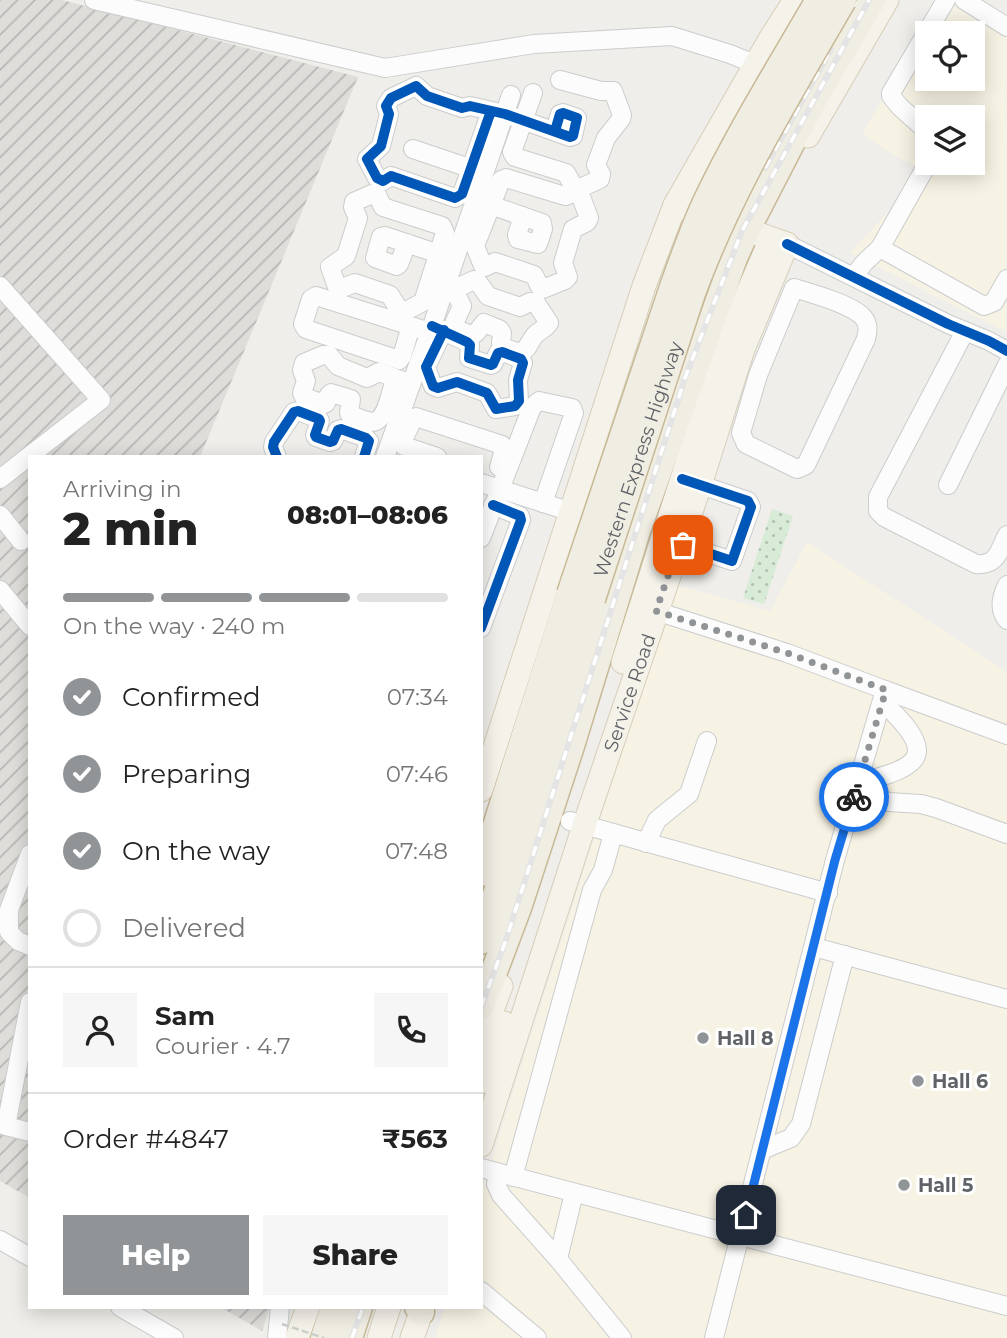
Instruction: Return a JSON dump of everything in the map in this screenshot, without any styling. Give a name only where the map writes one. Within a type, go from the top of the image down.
[{"type":"highway","name":"Western Express Highway","points":[[483,934],[673,287],[706,202],[746,126],[819,0]]},
{"type":"highway","name":"Western Express Highway","points":[[483,867],[708,250],[764,139],[844,0]]},
{"type":"highway","points":[[483,1001],[526,883],[636,534],[724,284],[765,236],[822,99],[872,0]]},
{"type":"highway","points":[[324,1338],[333,1309]]},
{"type":"highway","points":[[349,1338],[358,1309]]},
{"type":"main road","points":[[483,784],[644,286],[675,205],[795,0]]},
{"type":"main road","points":[[822,99],[887,0]]},
{"type":"main road","points":[[483,1034],[703,360],[724,303],[765,236],[675,205]]},
{"type":"main road","name":"Service Road","points":[[483,1138],[524,988],[577,823],[656,611],[657,584],[675,542],[738,368],[765,236]]},
{"type":"main road","points":[[596,769],[657,584]]},
{"type":"main road","points":[[483,1078],[524,988]]},
{"type":"main road","points":[[284,1327],[306,1309]]},
{"type":"main road","points":[[379,1338],[388,1309]]},
{"type":"main road","points":[[412,1338],[421,1309]]},
{"type":"street","points":[[94,0],[385,68],[534,44],[672,36],[756,64],[822,99]]},
{"type":"street","points":[[915,120],[900,107],[891,93],[946,0]]},
{"type":"street","points":[[964,0],[1007,27]]},
{"type":"street","points":[[533,93],[512,152],[514,157],[566,173],[578,189],[600,179],[601,174],[596,165],[606,138],[622,115],[613,91],[601,92],[560,80]]},
{"type":"street","points":[[511,95],[498,112],[478,171],[462,194],[455,198],[391,176],[383,181],[377,178],[367,159],[380,146],[389,114],[386,106],[391,98],[412,87],[416,86],[427,96],[450,104],[498,112],[555,131]]},
{"type":"street","points":[[413,149],[478,171]]},
{"type":"street","points":[[439,327],[470,345],[470,358],[491,365],[498,353],[502,352],[522,359],[518,380],[519,401],[515,406],[496,409],[487,393],[457,382],[438,388],[433,386],[426,367],[439,327],[447,256],[442,226],[383,207],[377,195],[372,194],[354,202],[352,207],[358,218],[346,256],[330,267],[337,287],[355,283],[390,295],[402,313],[423,302],[447,256],[483,203],[501,180],[506,178],[565,196],[576,192],[580,194],[589,218],[587,222],[573,229],[563,263],[568,276],[565,280],[542,289],[534,275],[495,262],[483,266],[475,246],[483,203],[478,171]]},
{"type":"street","points":[[854,276],[880,248],[921,175]]},
{"type":"street","points":[[483,203],[523,216]]},
{"type":"street","points":[[765,236],[1007,351]]},
{"type":"street","points":[[407,243],[447,256]]},
{"type":"street","points":[[880,248],[984,306],[994,302],[1007,279]]},
{"type":"street","points":[[403,381],[379,372],[367,378],[338,366],[329,355],[323,355],[304,363],[302,370],[306,381],[302,393],[304,397],[324,404],[331,393],[351,399],[350,415],[374,422],[379,420],[439,327],[462,306],[455,292],[457,288],[474,280],[488,296],[520,307],[530,302],[537,303],[549,323],[535,335],[526,351],[520,353],[502,347],[502,333],[499,329],[484,323],[471,335],[439,327],[411,326],[316,296],[312,299],[303,324],[306,329],[399,360],[411,326]]},
{"type":"street","points":[[0,286],[101,400],[31,455]]},
{"type":"street","points":[[794,288],[853,309],[864,318],[868,326],[866,339],[806,465],[797,469],[746,444],[741,433],[738,368],[777,326],[794,288]]},
{"type":"street","points":[[948,324],[963,295]]},
{"type":"street","points":[[748,314],[777,326]]},
{"type":"street","points":[[965,331],[878,497],[878,511],[884,517],[976,564],[989,564],[994,560],[1007,535]]},
{"type":"street","points":[[948,485],[1007,365]]},
{"type":"street","points":[[390,455],[403,381]]},
{"type":"street","points":[[489,490],[532,407],[539,401],[572,408],[574,413],[543,503]]},
{"type":"street","points":[[276,455],[272,447],[274,442],[294,412],[298,411],[319,419],[316,437],[330,442],[341,429],[366,438],[369,441],[365,455]]},
{"type":"street","points":[[431,455],[404,446],[402,442],[416,417],[502,445],[504,450],[489,490],[483,526]]},
{"type":"street","points":[[0,479],[28,457]]},
{"type":"street","points":[[675,542],[732,561],[751,508],[748,501],[696,483]]},
{"type":"street","points":[[489,490],[571,511],[636,534]]},
{"type":"street","points":[[483,623],[521,520],[520,516],[489,490]]},
{"type":"street","points":[[0,515],[21,541]]},
{"type":"street","points":[[1007,586],[1001,603],[1007,620]]},
{"type":"street","points":[[0,590],[28,624]]},
{"type":"street","points":[[656,611],[787,653],[884,696],[1007,735]]},
{"type":"street","points":[[714,1338],[835,860],[884,696]]},
{"type":"street","points":[[857,787],[901,769],[913,761],[917,754],[914,738],[884,696]]},
{"type":"street","points":[[646,843],[657,820],[689,794],[707,741]]},
{"type":"street","points":[[857,787],[889,802],[936,808],[1007,834]]},
{"type":"street","points":[[577,823],[828,893]]},
{"type":"street","points":[[613,834],[603,870],[593,890],[497,1172],[496,1184],[501,1195],[558,1259],[622,1338]]},
{"type":"street","points":[[28,859],[9,910],[9,932],[18,941],[28,945]]},
{"type":"street","points":[[814,947],[1007,999]]},
{"type":"street","points":[[762,1150],[791,1138],[801,1124],[845,955]]},
{"type":"street","points":[[28,1011],[3,1125],[28,1131]]},
{"type":"street","points":[[497,1172],[1007,1306]]},
{"type":"street","points":[[558,1259],[574,1193]]},
{"type":"street","points":[[0,1240],[28,1256]]},
{"type":"street","points":[[483,1294],[537,1338]]},
{"type":"street","points":[[123,1309],[174,1338]]},
{"type":"path","points":[[284,1327],[324,1338]]},
{"type":"shaded area","points":[[0,0],[62,0],[358,77],[201,455],[28,455],[28,1197],[0,1181]]},
{"type":"shaded area","points":[[943,0],[983,0],[1007,17],[1006,332],[850,253],[906,193],[915,175],[985,175],[985,105],[915,105],[915,166],[887,151],[862,133],[915,46],[915,91],[985,91],[985,21],[930,21]]},
{"type":"shaded area","points":[[807,542],[1007,672],[1007,1338],[435,1338],[444,1309],[483,1309],[483,1187],[675,585],[770,611]]},
{"type":"shaded area","points":[[224,1309],[269,1309],[262,1331]]},
{"type":"green space","points":[[772,509],[793,516],[764,604],[743,598]]},
{"type":"railway","points":[[483,1002],[506,940],[685,378],[742,231],[869,0]]},
{"type":"railway","points":[[765,168],[831,49]]},
{"type":"railway","points":[[352,1338],[362,1309]]},
{"type":"cycle path","points":[[491,111],[462,194],[455,198],[391,176],[383,181],[377,178],[367,159],[381,146],[389,114],[386,106],[391,98],[416,86],[427,96],[462,108],[470,106],[505,114],[570,137],[573,136],[577,118],[560,114],[555,131]]},
{"type":"cycle path","points":[[787,244],[1007,351]]},
{"type":"cycle path","points":[[432,326],[467,342],[470,345],[469,358],[491,365],[498,353],[502,352],[521,359],[523,363],[518,380],[519,401],[515,406],[496,409],[487,393],[457,382],[438,388],[433,386],[426,367],[444,330]]},
{"type":"cycle path","points":[[276,455],[274,442],[294,412],[298,411],[319,419],[316,437],[330,442],[341,429],[366,438],[369,441],[365,455]]},
{"type":"cycle path","points":[[663,538],[732,561],[751,507],[748,501],[682,479]]},
{"type":"cycle path","points":[[483,623],[521,520],[520,516],[493,505]]},
{"type":"way so far","points":[[683,545],[679,544],[656,611],[787,653],[886,690],[854,797]]},
{"type":"place","name":"Hall 8","points":[[703,1038]]},
{"type":"place","name":"Hall 6","points":[[918,1081]]},
{"type":"place","name":"Hall 5","points":[[904,1185]]},
{"type":"route","points":[[746,1215],[835,860],[854,797]]}]
